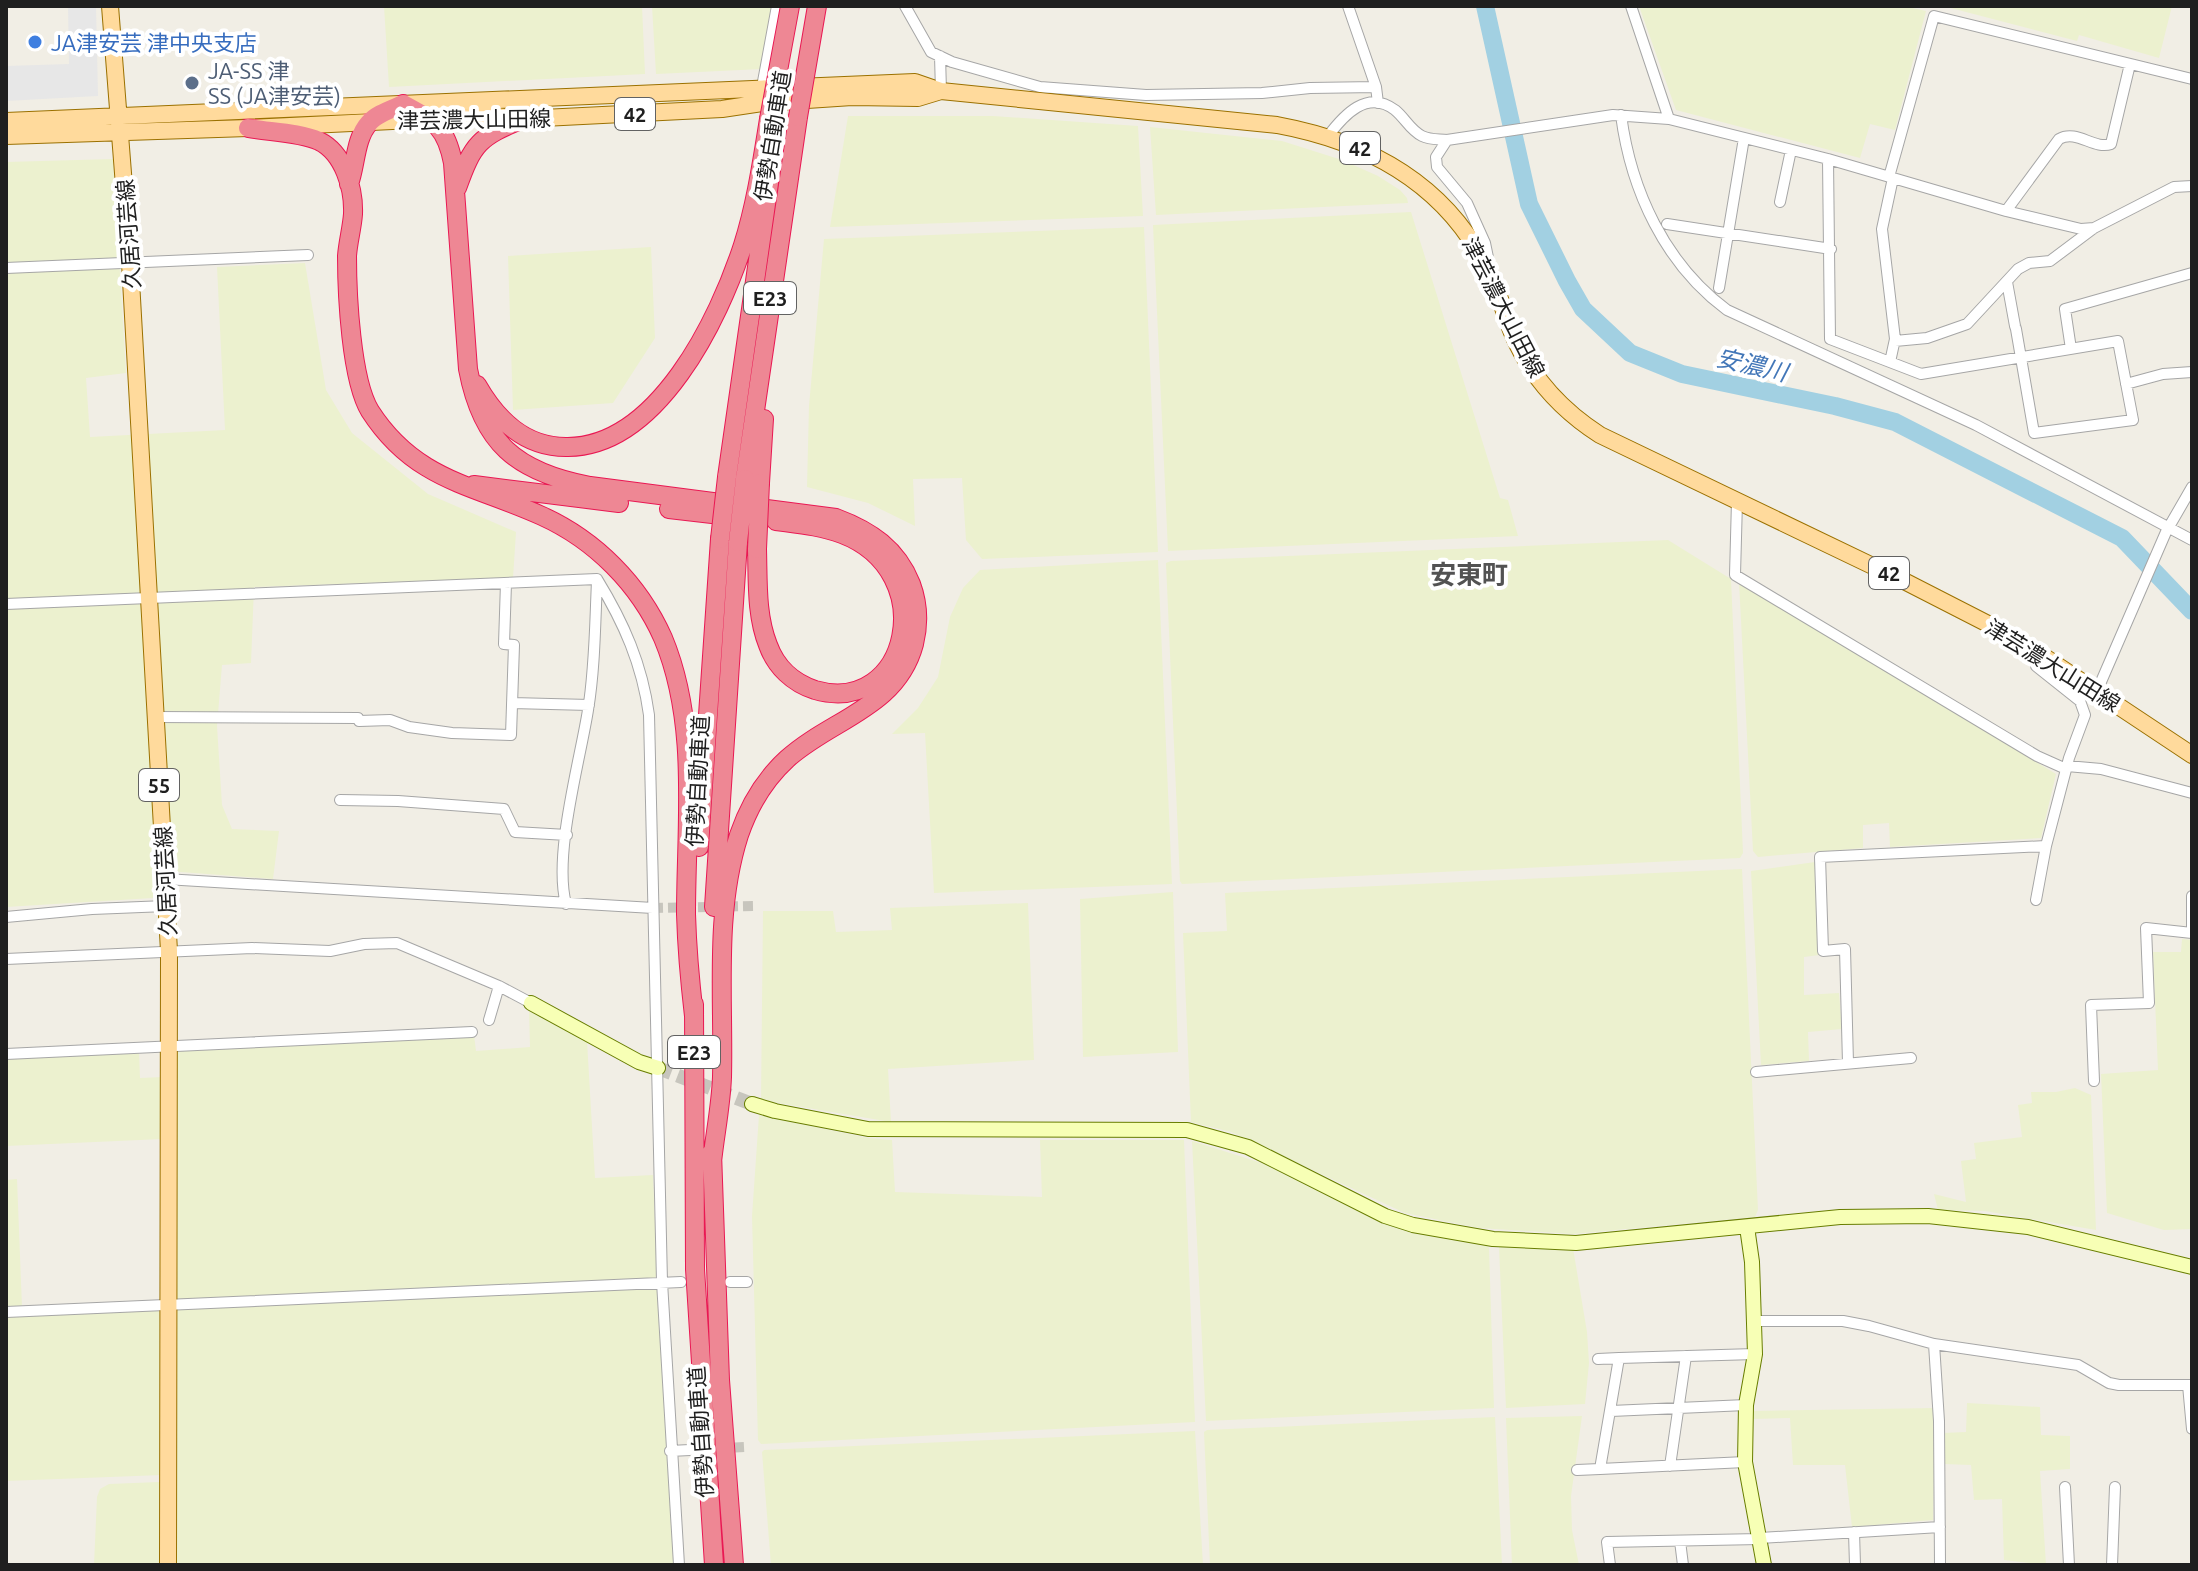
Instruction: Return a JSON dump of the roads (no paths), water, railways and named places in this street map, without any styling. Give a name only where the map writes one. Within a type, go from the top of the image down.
[{"type":"highway","points":[[468,369],[486,400],[505,423],[519,434],[542,444],[561,447],[591,444],[617,434],[635,423],[676,378],[720,303],[742,246],[774,119],[790,6]]},
{"type":"highway","name":"伊勢自動車道","points":[[744,480],[774,119],[798,6]]},
{"type":"highway","name":"伊勢自動車道","points":[[714,1565],[695,1269],[697,878],[729,540],[744,480],[817,6]]},
{"type":"highway","points":[[349,184],[360,137],[370,121],[403,104],[432,119],[443,131],[450,146],[455,191],[468,369],[477,408],[504,448],[532,468],[557,479],[590,486],[836,518],[869,532],[883,542],[899,562],[915,597],[915,639],[898,679],[870,706],[788,758],[765,783],[744,822],[732,864],[723,926],[722,1080],[712,1162]]},
{"type":"highway","points":[[455,191],[466,163],[480,141],[523,119]]},
{"type":"highway","points":[[248,128],[319,141],[336,154],[349,184],[353,211],[347,255],[356,377],[377,420],[400,447],[431,471],[540,515],[568,529],[593,547],[634,589],[662,637],[675,676],[686,750],[687,962],[694,1016]]},
{"type":"highway","points":[[458,484],[500,486],[543,494],[768,519],[842,534],[881,559],[901,597],[903,633],[896,654],[884,671],[866,684],[842,692],[822,691],[793,680],[776,661],[761,626],[757,549],[744,480]]},
{"type":"highway","name":"伊勢自動車道","points":[[729,540],[717,840],[712,1162],[720,1380],[734,1565]]},
{"type":"main road","name":"久居河芸線","points":[[110,6],[130,263],[169,951],[168,1565]]},
{"type":"main road","name":"津芸濃大山田線","points":[[6,136],[119,123],[403,104],[915,82],[941,91],[1145,104],[1328,136],[1383,160],[1431,193],[1466,231],[1491,275],[1522,353],[1567,413],[1600,435],[1906,582],[2037,652],[2098,686],[2192,755]]},
{"type":"main road","name":"津芸濃大山田線","points":[[6,121],[248,128],[722,109],[852,97],[918,98],[941,91]]},
{"type":"street","points":[[762,87],[777,6]]},
{"type":"street","points":[[905,6],[931,52],[952,62],[1040,87],[1145,104],[1310,88],[1376,87]]},
{"type":"street","points":[[1348,6],[1381,104]]},
{"type":"street","points":[[1631,6],[1669,119]]},
{"type":"street","points":[[1890,362],[1895,341],[1882,229],[1891,177],[1934,16],[2192,79]]},
{"type":"street","points":[[940,56],[941,91]]},
{"type":"street","points":[[2006,211],[2059,139],[2071,135],[2105,146],[2111,144],[2130,64]]},
{"type":"street","points":[[1328,136],[1348,111],[1358,105],[1381,104],[1394,110],[1420,135],[1447,140],[1617,115],[1669,119],[1828,159],[2006,211],[2081,229],[2094,228]]},
{"type":"street","points":[[1617,115],[1651,219],[1673,254],[1716,302],[1735,314],[1976,425],[2192,540]]},
{"type":"street","points":[[1719,288],[1744,138]]},
{"type":"street","points":[[1447,140],[1436,157],[1437,167],[1472,212],[1488,255],[1491,275]]},
{"type":"street","points":[[1780,202],[1791,150]]},
{"type":"street","points":[[1828,159],[1830,339],[1921,374],[2021,357],[2118,341],[2133,420],[2034,433],[2021,357],[2007,282]]},
{"type":"street","points":[[1895,341],[1927,338],[1967,324],[2026,264],[2054,259],[2094,228],[2174,187],[2192,186]]},
{"type":"street","points":[[1667,224],[1831,249]]},
{"type":"street","points":[[6,268],[308,255]]},
{"type":"street","points":[[2071,349],[2065,309],[2192,273]]},
{"type":"street","points":[[2126,384],[2163,374],[2192,372]]},
{"type":"street","points":[[2098,686],[2167,529],[2191,490]]},
{"type":"street","points":[[1737,501],[1735,575],[2037,756],[2067,767],[2101,769],[2192,793]]},
{"type":"street","points":[[6,604],[597,579]]},
{"type":"street","points":[[566,904],[563,891],[567,835],[589,705],[597,579]]},
{"type":"street","points":[[597,579],[627,632],[646,693],[652,783],[662,1282],[679,1565]]},
{"type":"street","points":[[154,717],[358,718],[359,721],[390,720],[409,727],[452,733],[511,735],[514,645],[504,644],[506,583]]},
{"type":"street","points":[[2036,900],[2046,846],[2085,710],[2080,701],[2036,666],[2037,652]]},
{"type":"street","points":[[512,703],[589,705]]},
{"type":"street","points":[[340,800],[504,809],[515,832],[567,835]]},
{"type":"street","points":[[1848,1063],[1845,949],[1823,951],[1820,857],[2046,846]]},
{"type":"street","points":[[165,879],[653,908]]},
{"type":"street","points":[[2094,1081],[2091,1005],[2149,1003],[2146,928],[2192,933],[2192,896]]},
{"type":"street","points":[[6,917],[166,906]]},
{"type":"street","points":[[6,959],[252,948],[330,951],[364,944],[397,943],[499,986],[639,1062],[658,1068]]},
{"type":"street","points":[[489,1020],[499,986]]},
{"type":"street","points":[[6,1054],[472,1032]]},
{"type":"street","points":[[1756,1072],[1911,1058]]},
{"type":"street","points":[[752,1104],[811,1119],[883,1130],[1187,1130],[1248,1147],[1385,1216],[1413,1225],[1493,1239],[1576,1243],[1881,1215],[1972,1219],[2028,1227],[2192,1267]]},
{"type":"street","points":[[1747,1227],[1752,1262],[1755,1354],[1746,1405],[1745,1462],[1764,1565]]},
{"type":"street","points":[[6,1312],[681,1282]]},
{"type":"street","points":[[730,1282],[747,1282]]},
{"type":"street","points":[[1754,1321],[1843,1321],[1934,1344],[2078,1365],[2109,1383],[2119,1385],[2190,1385],[2192,1429]]},
{"type":"street","points":[[1934,1344],[1939,1421],[1940,1565]]},
{"type":"street","points":[[1598,1359],[1755,1354]]},
{"type":"street","points":[[1670,1466],[1686,1356]]},
{"type":"street","points":[[1600,1469],[1619,1358]]},
{"type":"street","points":[[1611,1411],[1746,1405]]},
{"type":"street","points":[[670,1451],[690,1450]]},
{"type":"street","points":[[1577,1470],[1745,1462]]},
{"type":"street","points":[[2065,1487],[2069,1565]]},
{"type":"street","points":[[2112,1565],[2115,1487]]},
{"type":"street","points":[[1610,1565],[1607,1542],[1760,1538],[1940,1527]]},
{"type":"street","points":[[1854,1532],[1855,1565]]},
{"type":"street","points":[[1680,1541],[1683,1565]]},
{"type":"waterway","name":"安濃川","points":[[1485,6],[1529,204],[1583,309],[1630,353],[1682,374],[1835,406],[1895,422],[2122,538],[2192,611]]},
{"type":"tunnel","points":[[653,908],[757,906]]},
{"type":"tunnel","points":[[658,1068],[752,1104]]},
{"type":"tunnel","points":[[690,1450],[744,1447]]},
{"type":"place","name":"JA津安芸 津中央支店","points":[[35,42]]},
{"type":"place","name":"JA-SS 津 SS (JA津安芸)","points":[[192,83]]},
{"type":"district","name":"安東町","points":[[1469,574]]}]
